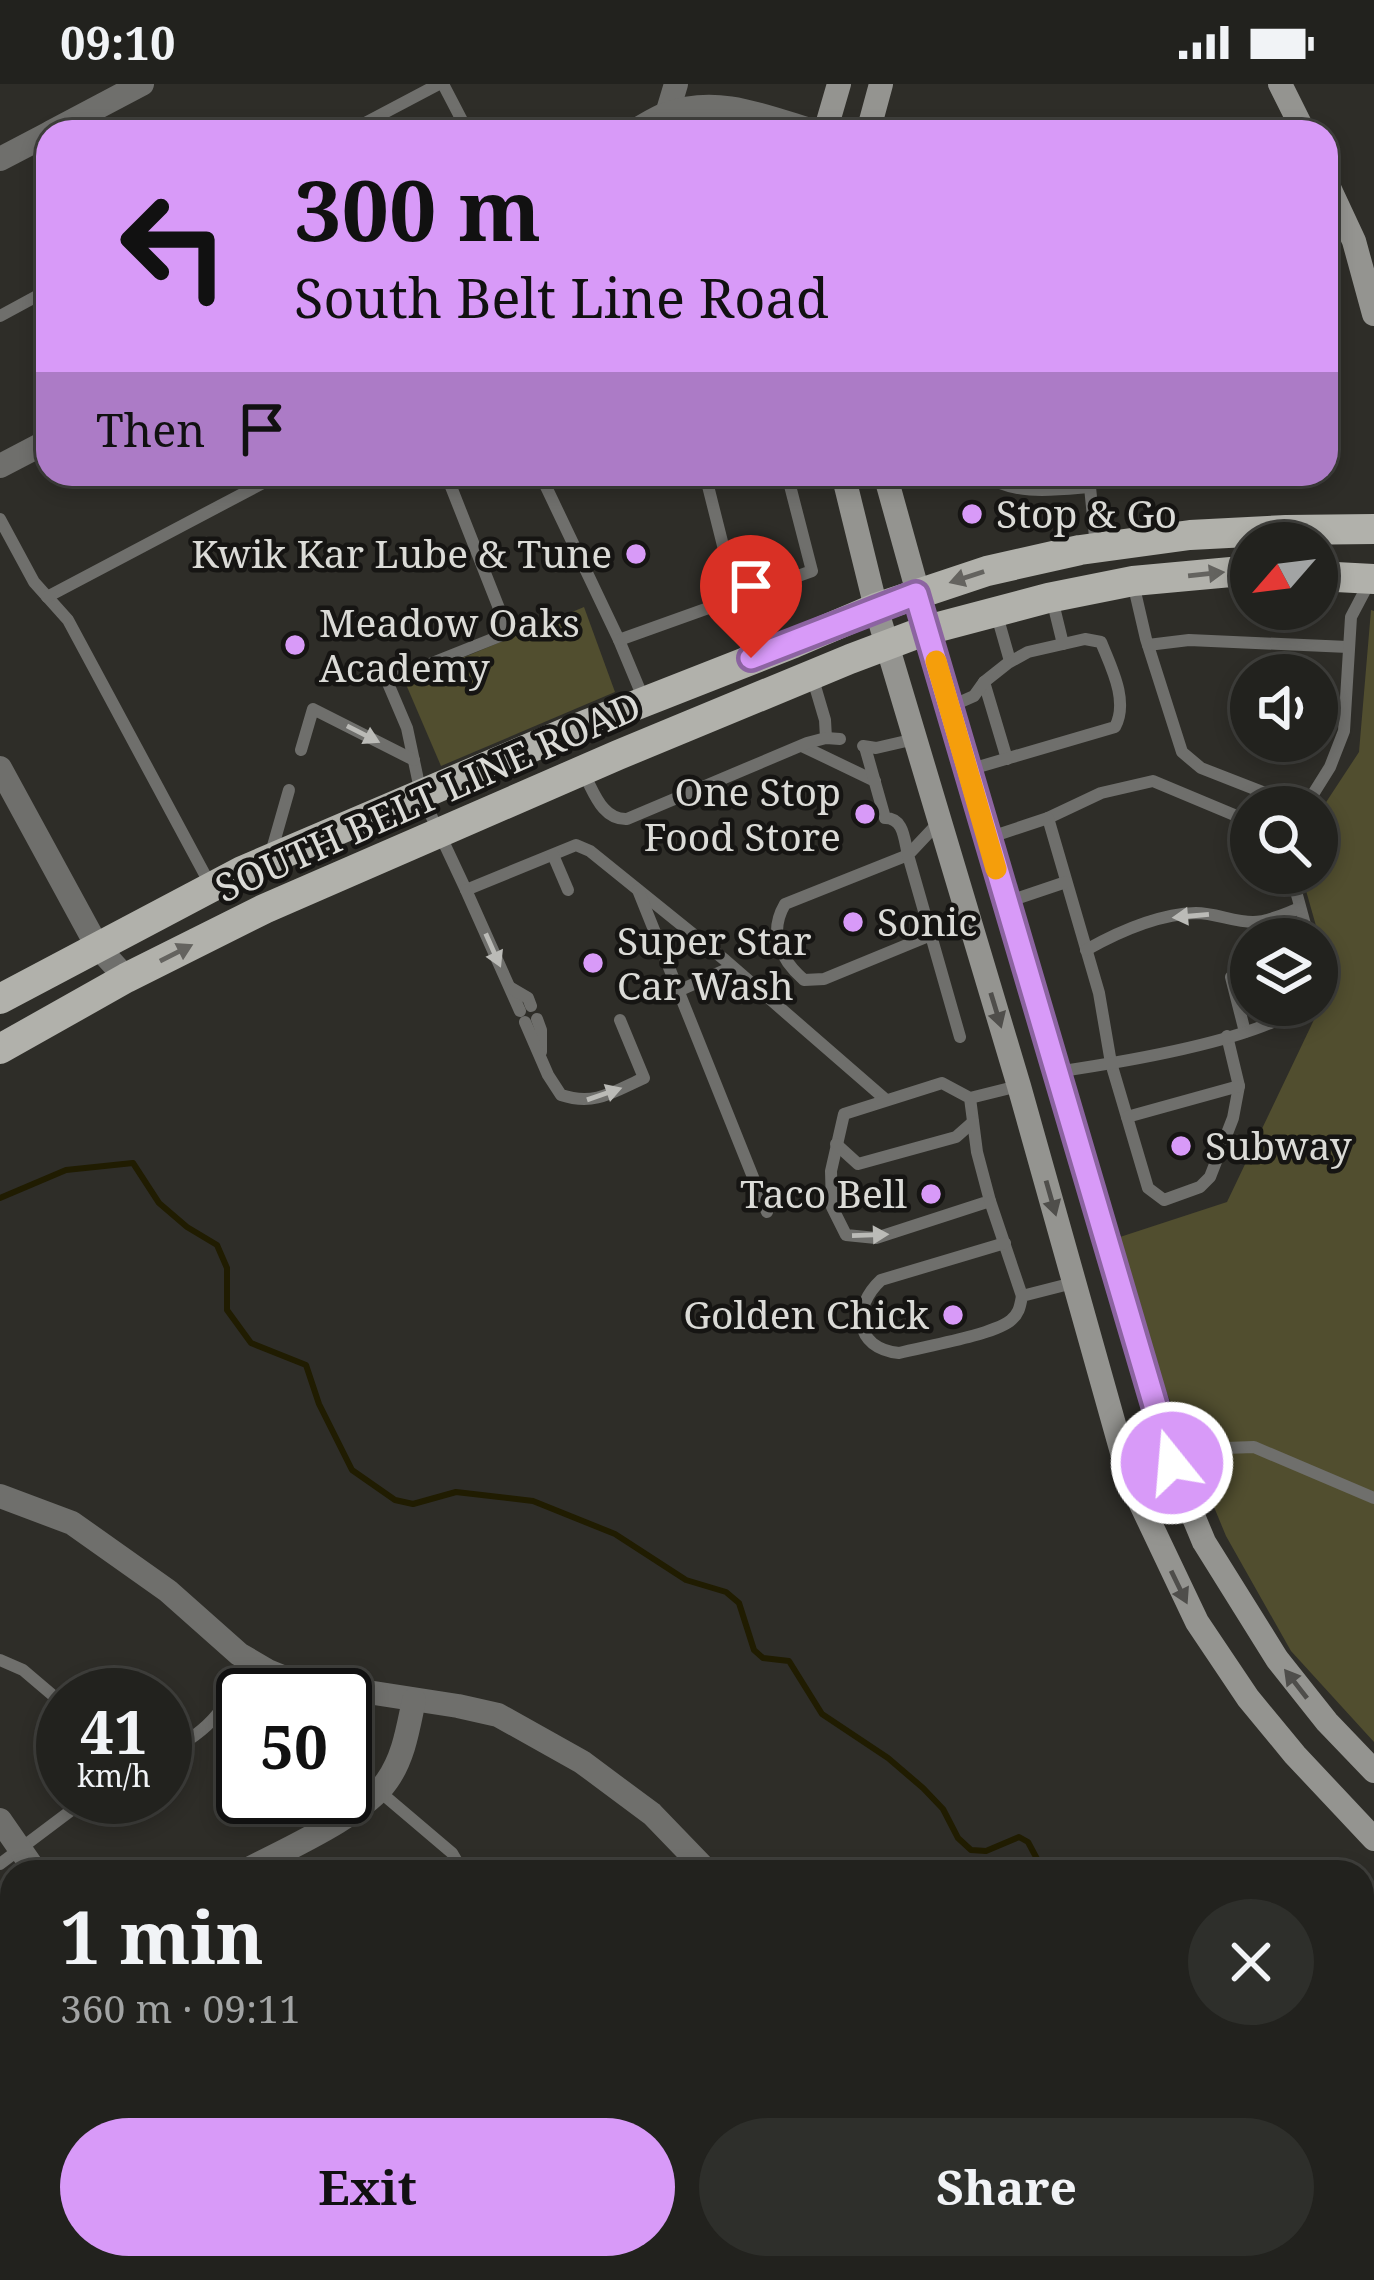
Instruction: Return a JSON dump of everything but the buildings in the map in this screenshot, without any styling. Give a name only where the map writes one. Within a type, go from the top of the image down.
[{"type":"main road","points":[[828,120],[839,84]]},
{"type":"main road","points":[[871,120],[881,84]]},
{"type":"main road","points":[[1280,84],[1298,120]]},
{"type":"main road","points":[[1338,229],[1354,241],[1374,314]]},
{"type":"main road","points":[[846,486],[886,645],[1019,1086],[1130,1481],[1197,1622],[1248,1698],[1374,1839]]},
{"type":"main road","points":[[888,486],[1172,1463],[1204,1542],[1267,1643],[1327,1722],[1374,1771]]},
{"type":"main road","name":"SOUTH BELT LINE ROAD","points":[[0,999],[269,860],[644,701],[916,594],[987,571],[1096,548],[1190,535],[1374,529]]},
{"type":"main road","points":[[1338,574],[1373,571]]},
{"type":"main road","name":"SOUTH BELT LINE ROAD","points":[[0,1049],[126,978],[264,909],[546,787],[566,768],[927,631],[1133,581],[1230,572]]},
{"type":"main road","points":[[580,766],[643,732],[650,716],[644,701]]},
{"type":"main road","points":[[1019,1086],[1056,1072]]},
{"type":"main road","points":[[1130,1481],[1172,1463]]},
{"type":"street","points":[[74,120],[142,84]]},
{"type":"street","points":[[667,114],[676,84]]},
{"type":"street","points":[[656,120],[705,105],[775,120]]},
{"type":"street","points":[[0,159],[36,140]]},
{"type":"street","points":[[0,466],[36,447]]},
{"type":"street","points":[[0,767],[97,946],[126,978]]},
{"type":"street","points":[[0,1496],[72,1523],[268,1671],[290,1680],[498,1715],[583,1762],[652,1814],[696,1860]]},
{"type":"street","points":[[265,1860],[355,1811],[380,1791],[404,1750],[414,1700]]},
{"type":"street","points":[[0,1820],[10,1857]]},
{"type":"lane","points":[[371,120],[441,84],[461,120]]},
{"type":"lane","points":[[0,316],[36,296]]},
{"type":"lane","points":[[47,596],[257,486]]},
{"type":"lane","points":[[451,486],[505,629],[387,682],[407,728],[422,794],[510,988],[528,998],[524,1016],[561,1096],[599,1099],[644,1078],[620,1020]]},
{"type":"lane","points":[[546,486],[644,701]]},
{"type":"lane","points":[[708,486],[751,658]]},
{"type":"lane","points":[[619,640],[812,571],[790,486]]},
{"type":"lane","points":[[1012,486],[1034,492],[1066,486]]},
{"type":"lane","points":[[1092,486],[1096,548]]},
{"type":"lane","points":[[0,519],[34,582],[68,620],[211,887]]},
{"type":"lane","points":[[1317,786],[1344,731],[1351,617],[1373,571]]},
{"type":"lane","points":[[1133,581],[1182,752],[1201,768],[1248,786]]},
{"type":"lane","points":[[1052,598],[1063,644]]},
{"type":"lane","points":[[996,612],[1010,661]]},
{"type":"lane","points":[[949,707],[974,697],[1010,661],[1084,639],[1100,641],[1113,669],[1121,707],[1115,727],[967,770]]},
{"type":"lane","points":[[1148,645],[1190,640],[1348,647]]},
{"type":"lane","points":[[580,766],[603,809],[617,819],[627,819],[802,746],[833,739],[812,674]]},
{"type":"lane","points":[[984,682],[1007,759]]},
{"type":"lane","points":[[301,750],[313,709],[414,760]]},
{"type":"lane","points":[[915,740],[863,746],[885,818],[900,824],[960,1037]]},
{"type":"lane","points":[[802,746],[875,781]]},
{"type":"lane","points":[[987,838],[1048,818],[1101,793],[1153,781],[1230,813]]},
{"type":"lane","points":[[269,860],[290,790]]},
{"type":"lane","points":[[1048,818],[1099,993],[1126,1117],[1148,1189],[1164,1200],[1200,1187],[1210,1178],[1239,1086],[1227,1036]]},
{"type":"lane","points":[[940,821],[908,855],[785,904],[777,918],[776,938],[791,968],[804,980],[824,980],[970,922]]},
{"type":"lane","points":[[466,890],[576,845],[590,850],[885,1100]]},
{"type":"lane","points":[[553,855],[568,890]]},
{"type":"lane","points":[[1006,903],[1066,882]]},
{"type":"lane","points":[[638,889],[767,1212]]},
{"type":"lane","points":[[1296,894],[1303,918]]},
{"type":"lane","points":[[1086,950],[1110,936],[1189,913],[1253,922],[1300,908]]},
{"type":"lane","points":[[678,992],[732,967]]},
{"type":"lane","points":[[1243,1026],[1245,1032]]},
{"type":"lane","points":[[1056,1072],[1261,1026]]},
{"type":"lane","points":[[990,1202],[876,1238],[846,1235],[832,1207],[836,1144],[844,1114],[885,1100],[942,1083],[970,1098],[1019,1086]]},
{"type":"lane","points":[[1126,1117],[1239,1086]]},
{"type":"lane","points":[[970,1098],[977,1152],[1022,1296],[1020,1311],[1008,1323],[899,1353],[883,1352],[869,1341],[862,1305],[881,1280],[1005,1243]]},
{"type":"lane","points":[[836,1144],[858,1163],[956,1137],[973,1122]]},
{"type":"lane","points":[[1022,1296],[1074,1283]]},
{"type":"lane","points":[[1172,1463],[1225,1448],[1254,1447],[1374,1498]]},
{"type":"lane","points":[[192,1740],[227,1702],[247,1659]]},
{"type":"lane","points":[[0,1660],[36,1681]]},
{"type":"lane","points":[[380,1791],[456,1860]]},
{"type":"lane","points":[[10,1857],[53,1824]]},
{"type":"shaded area","points":[[584,607],[615,692],[441,766],[405,682]]},
{"type":"shaded area","points":[[1371,610],[1374,1742],[1291,1651],[1226,1536],[1161,1379],[1120,1237],[1227,1202],[1311,1026],[1338,1026],[1338,918],[1314,918],[1307,894],[1338,894],[1337,786],[1359,752]]},
{"type":"waterway","points":[[0,1198],[66,1170],[133,1163],[159,1203],[217,1245],[227,1268],[227,1310],[251,1343],[306,1365],[319,1404],[352,1470],[395,1500],[413,1504],[456,1492],[533,1501],[615,1534],[686,1580],[726,1592],[739,1603],[754,1650],[763,1658],[789,1661],[822,1714],[923,1788],[971,1850],[986,1851],[1019,1837],[1028,1842],[1038,1860]]},
{"type":"slow traffic","points":[[936,661],[996,869]]},
{"type":"place","name":"Stop & Go","points":[[972,514]]},
{"type":"place","name":"Kwik Kar Lube & Tune","points":[[636,554]]},
{"type":"place","name":"Meadow Oaks Academy","points":[[295,645]]},
{"type":"place","name":"One Stop Food Store","points":[[865,814]]},
{"type":"place","name":"Sonic","points":[[853,922]]},
{"type":"place","name":"Super Star Car Wash","points":[[593,963]]},
{"type":"place","name":"Subway","points":[[1181,1146]]},
{"type":"place","name":"Taco Bell","points":[[931,1194]]},
{"type":"place","name":"Golden Chick","points":[[953,1315]]},
{"type":"route","points":[[751,658],[916,594],[1172,1463]]}]
